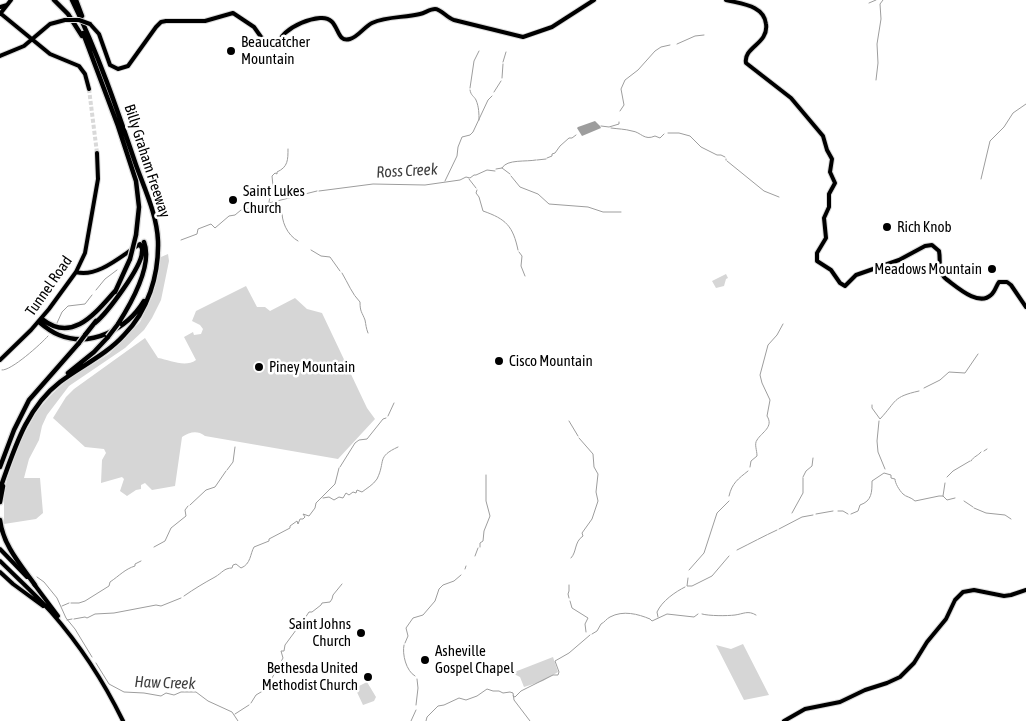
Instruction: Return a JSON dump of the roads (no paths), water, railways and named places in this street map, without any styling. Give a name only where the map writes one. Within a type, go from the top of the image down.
[{"type":"highway","points":[[54,0],[71,18],[86,42]]},
{"type":"highway","name":"Billy Graham Freeway","points":[[0,464],[14,430],[30,400],[95,323],[116,290],[130,259],[136,235],[139,202],[136,181],[112,109],[70,0]]},
{"type":"highway","name":"Billy Graham Freeway","points":[[0,489],[26,423],[36,406],[49,391],[104,352],[126,333],[142,310],[154,280],[158,257],[155,224],[145,189],[98,57],[70,0]]},
{"type":"highway","points":[[76,0],[98,57]]},
{"type":"highway","points":[[95,323],[136,270],[142,253],[142,243]]},
{"type":"highway","points":[[49,391],[56,382],[87,358],[108,338],[118,324],[132,300],[142,276],[146,256],[142,243]]},
{"type":"highway","points":[[40,321],[58,335],[73,339],[93,338],[109,333],[124,324],[137,312],[154,280]]},
{"type":"highway","points":[[40,321],[56,328],[72,327],[94,315],[116,290]]},
{"type":"highway","points":[[0,502],[5,476]]},
{"type":"highway","points":[[0,520],[8,546],[35,585]]},
{"type":"main road","points":[[12,0],[0,13],[52,56],[73,62],[81,68],[86,76],[88,88]]},
{"type":"main road","points":[[0,56],[18,49],[50,24],[65,20],[79,20],[95,28],[109,63],[114,69],[120,70],[128,66],[159,24],[166,20],[203,22],[233,13],[254,27],[267,45],[273,46],[280,43],[285,33],[310,20],[323,18],[331,20],[336,26],[338,35],[348,40],[369,24],[377,21],[422,14],[434,9],[454,20],[521,37],[552,27],[594,0]]},
{"type":"main road","points":[[726,0],[753,7],[763,15],[767,25],[766,34],[748,53],[745,59],[746,63],[791,98],[822,134],[832,159],[830,172],[835,183],[829,194],[829,207],[824,218],[826,238],[817,253],[817,261],[831,270],[840,283],[845,286],[856,275],[899,260],[926,246],[932,245],[939,251],[942,276],[950,283],[980,299],[990,296],[1000,282],[1007,282],[1026,307]]},
{"type":"main road","points":[[0,7],[8,5]]},
{"type":"main road","name":"Tunnel Road","points":[[0,360],[40,321],[76,272],[85,253],[98,179],[97,153]]},
{"type":"main road","points":[[76,272],[84,274],[94,271],[142,243]]},
{"type":"main road","points":[[0,549],[35,585],[66,631]]},
{"type":"main road","points":[[0,560],[52,613],[66,631],[99,678],[123,721]]},
{"type":"main road","points":[[0,572],[52,613]]},
{"type":"main road","points":[[784,721],[805,709],[840,702],[900,677],[914,663],[946,619],[955,600],[963,592],[974,590],[1004,596],[1026,590]]},
{"type":"waterway","points":[[869,3],[876,0]]},
{"type":"waterway","points":[[876,80],[878,63],[877,44],[881,19],[880,4],[883,0]]},
{"type":"waterway","points":[[677,44],[695,36],[704,35]]},
{"type":"waterway","points":[[620,111],[624,105],[621,89],[625,80],[638,70],[655,51],[670,45]]},
{"type":"waterway","points":[[470,88],[474,61],[479,51]]},
{"type":"waterway","points":[[503,62],[506,52]]},
{"type":"waterway","points":[[502,78],[503,64]]},
{"type":"waterway","points":[[494,92],[501,81]]},
{"type":"waterway","points":[[470,90],[477,103],[479,120]]},
{"type":"waterway","points":[[445,181],[457,156],[462,137],[473,132],[488,100],[492,96]]},
{"type":"waterway","points":[[981,179],[990,141],[1004,127],[1013,113],[1026,104]]},
{"type":"waterway","points":[[601,126],[609,127],[619,124],[619,122]]},
{"type":"waterway","points":[[611,128],[635,132],[645,137],[655,136],[660,138],[664,134]]},
{"type":"waterway","points":[[668,133],[690,136],[701,147],[725,157]]},
{"type":"waterway","name":"Ross Creek","points":[[547,158],[552,156],[569,138],[576,135]]},
{"type":"waterway","points":[[271,190],[273,186],[272,176],[275,173],[277,174],[285,165],[288,149]]},
{"type":"waterway","name":"Ross Creek","points":[[537,160],[546,159]]},
{"type":"waterway","name":"Ross Creek","points":[[496,169],[512,162],[536,160]]},
{"type":"waterway","points":[[727,161],[764,191],[779,197]]},
{"type":"waterway","points":[[502,168],[510,174]]},
{"type":"waterway","name":"Ross Creek","points":[[319,191],[373,184],[425,185],[460,180],[466,177],[470,178],[487,170],[495,171]]},
{"type":"waterway","points":[[511,176],[520,187],[538,194],[549,204],[588,207],[603,212],[621,212]]},
{"type":"waterway","points":[[469,179],[476,188]]},
{"type":"waterway","points":[[477,190],[476,193],[483,211],[507,224],[514,235],[518,250]]},
{"type":"waterway","points":[[269,202],[271,191]]},
{"type":"waterway","name":"Ross Creek","points":[[181,240],[197,234],[198,229],[211,224],[215,228],[229,216],[235,215],[241,210],[317,191]]},
{"type":"waterway","name":"Ross Creek","points":[[278,201],[281,207]]},
{"type":"waterway","points":[[282,209],[286,227],[298,241]]},
{"type":"waterway","points":[[311,250],[321,256],[330,257],[340,271]]},
{"type":"waterway","points":[[519,252],[522,256],[521,266],[525,276]]},
{"type":"waterway","name":"Ross Creek","points":[[96,290],[105,279],[117,270]]},
{"type":"waterway","points":[[342,273],[352,292],[360,302],[368,333]]},
{"type":"waterway","name":"Ross Creek","points":[[57,323],[62,312],[68,306],[85,304],[92,295]]},
{"type":"waterway","points":[[750,467],[751,461],[757,456],[756,442],[769,423],[767,416],[770,400],[760,375],[768,345],[777,335],[783,324]]},
{"type":"waterway","name":"Ross Creek","points":[[2,370],[19,362],[48,336]]},
{"type":"waterway","name":"Haw Creek","points":[[924,388],[940,380],[949,372],[965,373],[978,354]]},
{"type":"waterway","name":"Haw Creek","points":[[872,405],[880,419],[899,398],[919,391]]},
{"type":"waterway","points":[[388,416],[394,403]]},
{"type":"waterway","points":[[340,467],[355,443],[359,440],[367,439],[383,419],[386,418]]},
{"type":"waterway","points":[[569,421],[578,436]]},
{"type":"waterway","name":"Haw Creek","points":[[879,421],[878,452],[885,469]]},
{"type":"waterway","points":[[571,558],[578,541],[583,536],[582,533],[592,519],[598,501],[596,492],[598,474],[594,467],[593,454],[579,438]]},
{"type":"waterway","points":[[227,470],[233,462],[235,447]]},
{"type":"waterway","points":[[323,498],[329,497],[334,500],[339,497],[343,498],[346,493],[349,495],[353,492],[356,493],[357,490],[362,492],[377,479],[384,457],[398,447]]},
{"type":"waterway","points":[[971,461],[981,452]]},
{"type":"waterway","points":[[803,477],[812,466],[813,458]]},
{"type":"waterway","points":[[947,477],[970,461]]},
{"type":"waterway","points":[[184,596],[225,570],[232,568],[233,565],[236,564],[241,568],[248,561],[254,547],[269,541],[269,539],[290,528],[297,521],[298,524],[300,519],[305,517],[303,514],[309,516],[316,503],[335,484],[339,468]]},
{"type":"waterway","points":[[190,505],[206,490],[215,487],[226,471]]},
{"type":"waterway","points":[[729,496],[734,484],[748,471]]},
{"type":"waterway","points":[[851,514],[858,511],[860,505],[869,499],[872,481],[884,473],[891,475],[891,478],[895,479],[903,494],[915,501],[939,496],[943,496],[947,500],[955,498]]},
{"type":"waterway","points":[[480,547],[490,516],[486,501],[486,475]]},
{"type":"waterway","points":[[792,513],[803,493],[803,478]]},
{"type":"waterway","points":[[943,496],[945,483]]},
{"type":"waterway","points":[[689,570],[704,553],[717,513],[729,501]]},
{"type":"waterway","points":[[964,501],[973,507]]},
{"type":"waterway","points":[[154,547],[165,541],[171,528],[186,516],[185,510],[188,506]]},
{"type":"waterway","points":[[974,508],[986,513],[1005,515],[1011,519]]},
{"type":"waterway","name":"Haw Creek","points":[[816,514],[833,511]]},
{"type":"waterway","name":"Haw Creek","points":[[838,511],[848,514]]},
{"type":"waterway","name":"Haw Creek","points":[[779,529],[802,517],[813,515]]},
{"type":"waterway","name":"Haw Creek","points":[[737,550],[777,530]]},
{"type":"waterway","points":[[475,556],[478,548]]},
{"type":"waterway","name":"Haw Creek","points":[[688,578],[687,586],[692,586],[712,576],[729,556]]},
{"type":"waterway","points":[[71,603],[85,601],[109,586],[110,582],[141,561]]},
{"type":"waterway","points":[[405,643],[408,636],[406,628],[413,618],[423,615],[435,601],[439,589],[443,585],[454,581],[461,575]]},
{"type":"waterway","name":"Haw Creek","points":[[37,577],[44,582],[57,598],[66,618],[92,657]]},
{"type":"waterway","points":[[303,621],[309,612],[312,612],[322,603],[330,602],[342,584]]},
{"type":"waterway","points":[[569,585],[569,598]]},
{"type":"waterway","name":"Haw Creek","points":[[658,617],[657,612],[662,604],[673,594],[685,587]]},
{"type":"waterway","points":[[74,619],[87,618],[95,614],[114,613],[156,605],[161,606],[181,598]]},
{"type":"waterway","points":[[570,601],[572,608],[588,618],[585,624],[586,632]]},
{"type":"waterway","points":[[62,606],[69,603]]},
{"type":"waterway","name":"Haw Creek","points":[[592,634],[609,618],[625,613],[635,614],[652,621],[667,614],[694,617],[698,614]]},
{"type":"waterway","points":[[702,614],[727,616],[748,613],[756,615]]},
{"type":"waterway","name":"Haw Creek","points":[[67,620],[72,619]]},
{"type":"waterway","points":[[251,703],[256,695],[266,689],[283,658],[281,651],[284,651],[285,645],[299,626]]},
{"type":"waterway","name":"Haw Creek","points":[[513,696],[515,697],[521,691],[553,675],[558,675],[559,672],[555,661],[569,653],[590,635]]},
{"type":"waterway","points":[[404,645],[405,662],[415,676]]},
{"type":"waterway","name":"Haw Creek","points":[[96,663],[109,684],[124,692],[161,696],[166,693],[174,695],[181,692],[196,692],[208,701],[232,712],[238,721]]},
{"type":"waterway","points":[[416,705],[417,679]]},
{"type":"waterway","name":"Haw Creek","points":[[426,721],[427,717],[438,706],[459,698],[466,700],[477,696],[487,689],[503,693],[513,693],[514,700],[530,721]]},
{"type":"waterway","points":[[235,714],[249,705]]},
{"type":"waterway","points":[[411,721],[416,710]]},
{"type":"tunnel","points":[[89,89],[97,153]]},
{"type":"place","name":"Beaucatcher Mountain","points":[[231,51]]},
{"type":"place","name":"Saint Lukes Church","points":[[233,200]]},
{"type":"place","name":"Rich Knob","points":[[887,227]]},
{"type":"place","name":"Meadows Mountain","points":[[992,269]]},
{"type":"place","name":"Cisco Mountain","points":[[499,361]]},
{"type":"place","name":"Piney Mountain","points":[[259,367]]},
{"type":"place","name":"Saint Johns Church","points":[[361,633]]},
{"type":"place","name":"Asheville Gospel Chapel","points":[[425,660]]},
{"type":"place","name":"Bethesda United Methodist Church","points":[[368,677]]}]
